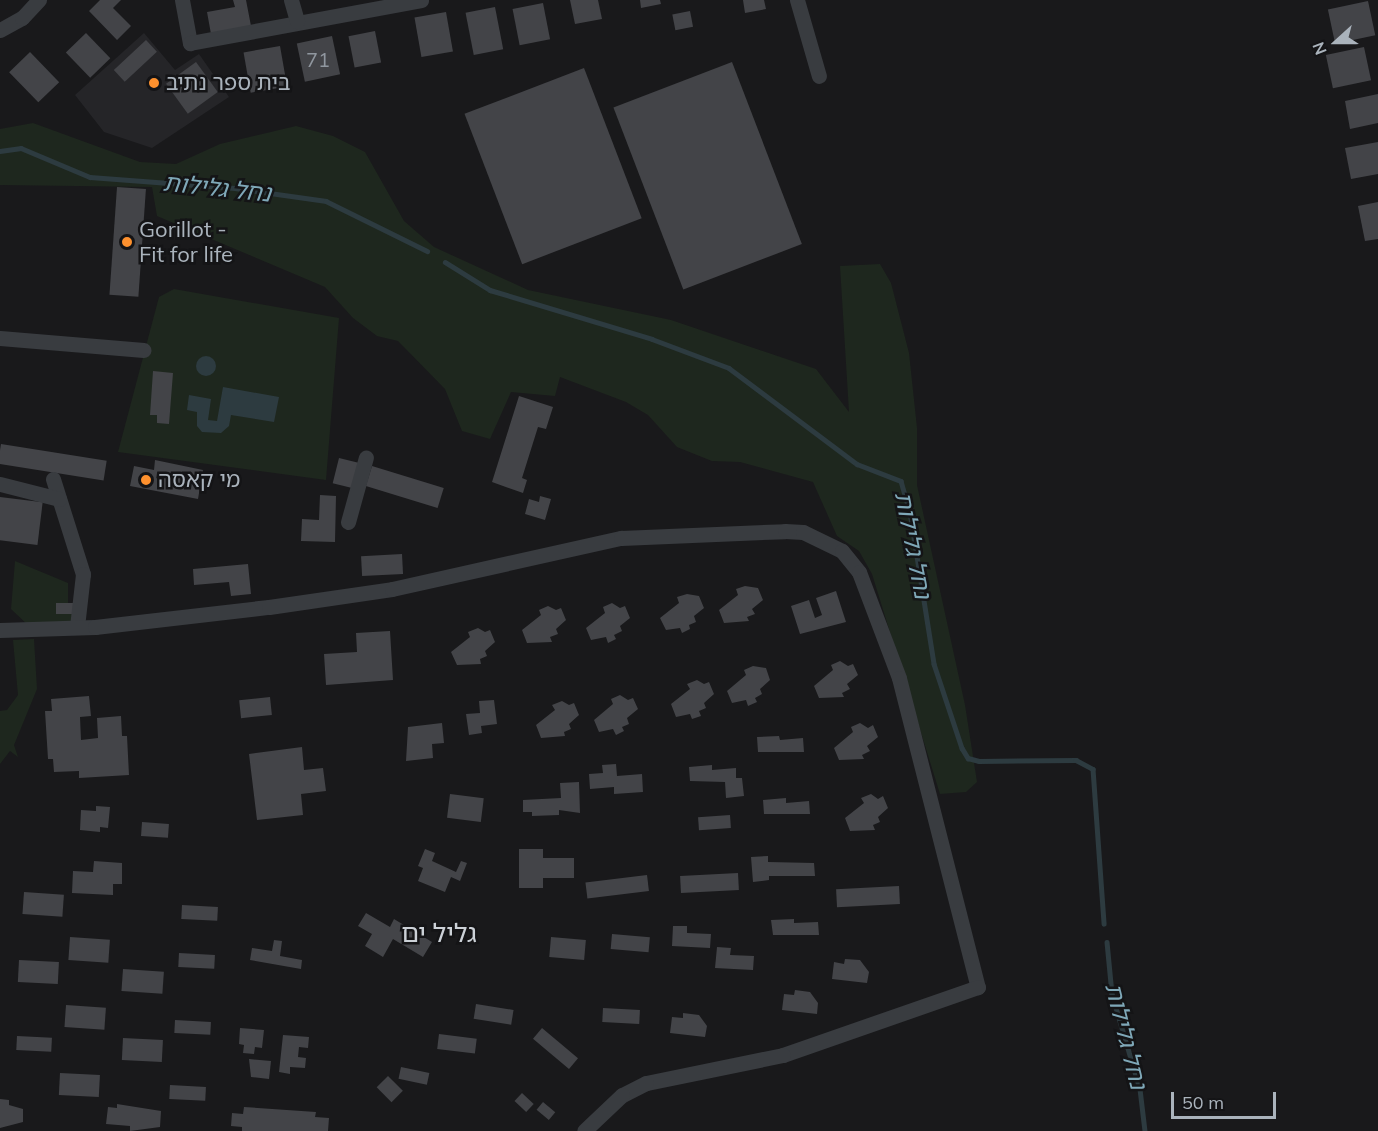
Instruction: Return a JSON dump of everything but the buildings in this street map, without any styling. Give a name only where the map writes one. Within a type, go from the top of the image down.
[{"type":"street","points":[[0,30],[22,18],[39,0]]},
{"type":"street","points":[[182,0],[190,43],[297,21],[421,0]]},
{"type":"street","points":[[291,0],[297,21]]},
{"type":"street","points":[[797,0],[819,76]]},
{"type":"street","points":[[0,338],[143,350]]},
{"type":"street","points":[[348,522],[366,457]]},
{"type":"street","points":[[53,479],[83,574],[77,627]]},
{"type":"street","points":[[0,484],[59,499]]},
{"type":"street","points":[[0,630],[77,627],[269,607],[392,589],[621,538],[802,532],[842,551],[859,572],[899,678],[977,982],[950,997],[783,1055],[646,1083],[622,1095],[584,1131]]},
{"type":"shaded area","name":"בית ספר נתיב","points":[[144,33],[175,70],[199,54],[229,97],[152,148],[104,132],[75,95]]},
{"type":"shaded area","points":[[33,123],[140,162],[176,164],[220,144],[296,126],[333,136],[365,152],[404,221],[434,247],[528,290],[671,320],[816,369],[849,412],[840,266],[880,264],[891,283],[909,353],[917,428],[917,485],[965,705],[977,782],[966,792],[940,794],[872,574],[859,551],[837,536],[813,482],[740,462],[712,461],[677,447],[648,415],[626,402],[560,377],[555,396],[511,392],[490,439],[462,431],[445,389],[398,341],[377,336],[353,318],[325,287],[157,216],[152,187],[0,185],[0,129]]},
{"type":"shaded area","points":[[174,289],[339,318],[326,480],[118,452],[159,297]]},
{"type":"shaded area","points":[[206,356],[213,359],[216,366],[213,373],[206,376],[199,373],[196,366],[199,359]]},
{"type":"shaded area","points":[[223,387],[279,397],[274,422],[231,415],[229,426],[221,433],[202,432],[197,426],[197,412],[187,410],[189,395],[211,399],[208,420],[217,421]]},
{"type":"shaded area","points":[[15,561],[68,583],[68,603],[56,603],[56,613],[77,613],[72,621],[30,627],[11,609]]},
{"type":"shaded area","points":[[34,639],[37,689],[14,745],[18,757],[10,751],[0,764],[0,711],[7,710],[18,695],[13,640]]},
{"type":"waterway","name":"נחל גלילות","points":[[0,151],[21,148],[90,177],[235,188],[326,201],[427,251]]},
{"type":"waterway","name":"נחל גלילות","points":[[445,262],[490,290],[652,339],[729,368],[857,464],[901,481],[910,512],[934,664],[962,748],[968,758],[979,761],[1076,760],[1093,769],[1104,924]]},
{"type":"waterway","name":"נחל גלילות","points":[[1107,942],[1112,994],[1140,1089],[1145,1131]]},
{"type":"place","name":"בית ספר נתיב","points":[[154,83]]},
{"type":"place","name":"Gorillot - Fit for life","points":[[127,242]]},
{"type":"place","name":"מי קאסה","points":[[146,480]]},
{"type":"district","name":"גליל ים","points":[[439,933]]}]
